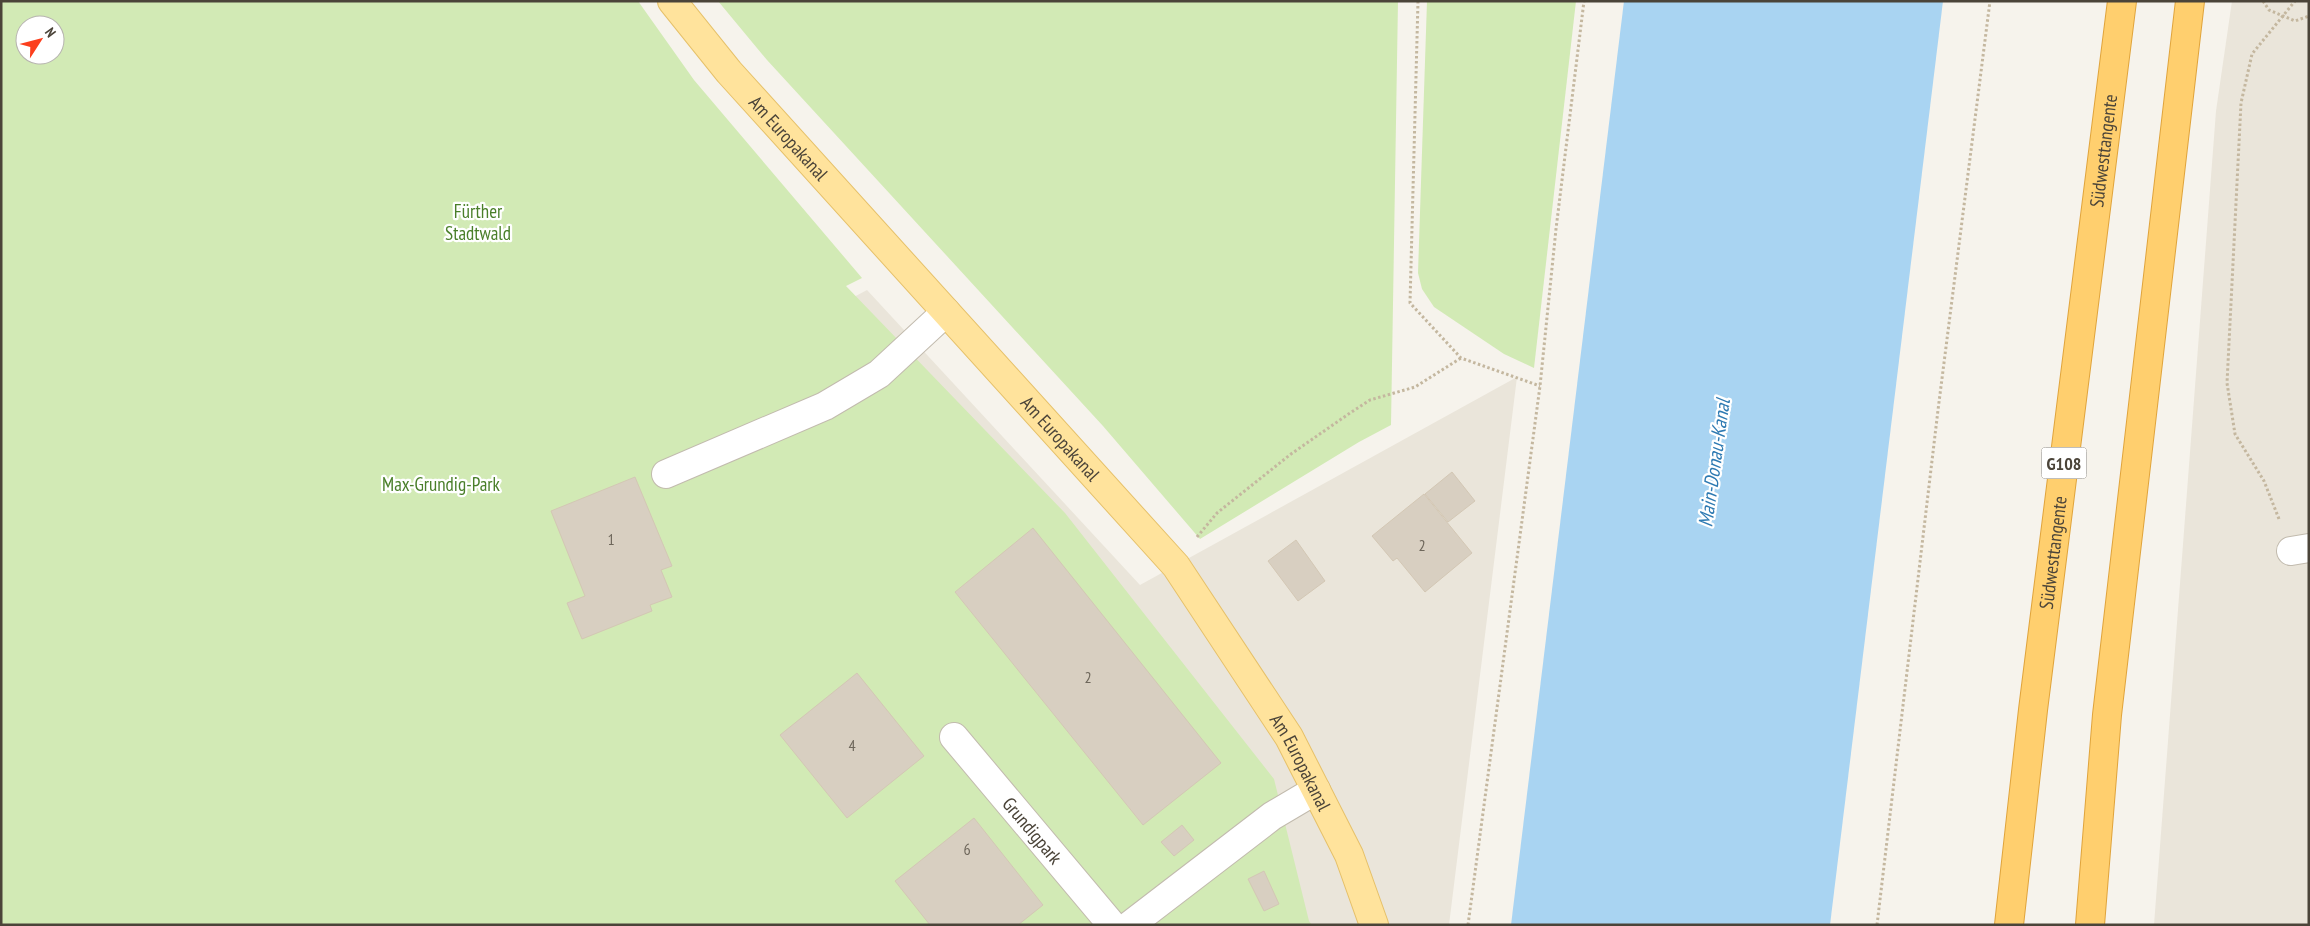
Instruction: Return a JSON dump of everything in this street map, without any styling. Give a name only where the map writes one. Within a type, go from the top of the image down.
[{"type":"highway","name":"Südwesttangente","points":[[2009,925],[2033,710],[2122,1]]},
{"type":"highway","points":[[2090,925],[2106,715],[2190,1]]},
{"type":"main road","name":"Am Europakanal","points":[[672,1],[729,72],[1176,566],[1289,737],[1349,855],[1374,925]]},
{"type":"street","points":[[666,474],[826,406],[879,374],[946,312]]},
{"type":"street","name":"Grundigpark","points":[[954,737],[1112,925]]},
{"type":"street","points":[[1130,925],[1272,816],[1316,790]]},
{"type":"path","points":[[1418,1],[1410,303],[1460,358],[1540,386]]},
{"type":"path","points":[[1468,925],[1540,386],[1556,228],[1584,1]]},
{"type":"path","points":[[1877,925],[1939,400],[1990,1]]},
{"type":"path","points":[[2263,1],[2269,10],[2295,21],[2309,16]]},
{"type":"path","points":[[2296,1],[2252,54],[2241,103],[2227,383],[2235,434],[2264,481],[2300,549]]},
{"type":"path","points":[[1176,566],[1217,513],[1291,454],[1370,400],[1416,387],[1460,358]]},
{"type":"shaded area","points":[[2232,1],[2309,1],[2309,925],[2154,925],[2216,111]]},
{"type":"shaded area","points":[[867,290],[1140,585],[1517,377],[1449,925],[427,925],[332,577]]},
{"type":"green space","name":"Max-Grundig-Park","points":[[1,1],[638,1],[694,80],[862,278],[846,286],[1065,513],[1274,779],[1309,921],[1312,925],[1,925]]},
{"type":"green space","points":[[718,1],[1398,1],[1391,425],[1359,442],[1200,539],[1103,426],[767,60]]},
{"type":"green space","points":[[1427,1],[1576,1],[1534,368],[1504,354],[1434,307],[1422,289],[1418,273]]},
{"type":"water","name":"Main-Donau-Kanal","points":[[1624,1],[1943,1],[1830,925],[1511,925]]},
{"type":"building","points":[[1452,472],[1475,501],[1448,522],[1425,494]]},
{"type":"building","points":[[635,477],[672,566],[661,570],[672,597],[650,605],[652,611],[582,639],[567,603],[585,596],[551,511]]},
{"type":"building","points":[[1424,494],[1472,553],[1425,592],[1397,558],[1393,561],[1372,536]]},
{"type":"building","points":[[1033,528],[1221,763],[1143,825],[955,592]]},
{"type":"building","points":[[1296,540],[1325,581],[1298,601],[1268,561]]},
{"type":"building","points":[[857,673],[924,756],[847,818],[780,735]]},
{"type":"building","points":[[974,818],[1043,905],[1018,925],[930,925],[895,881]]},
{"type":"building","points":[[1182,825],[1194,840],[1174,856],[1161,842]]},
{"type":"building","points":[[1264,871],[1279,904],[1264,911],[1248,879]]},
{"type":"park label","name":"Fürther Stadtwald","points":[[478,222]]}]
